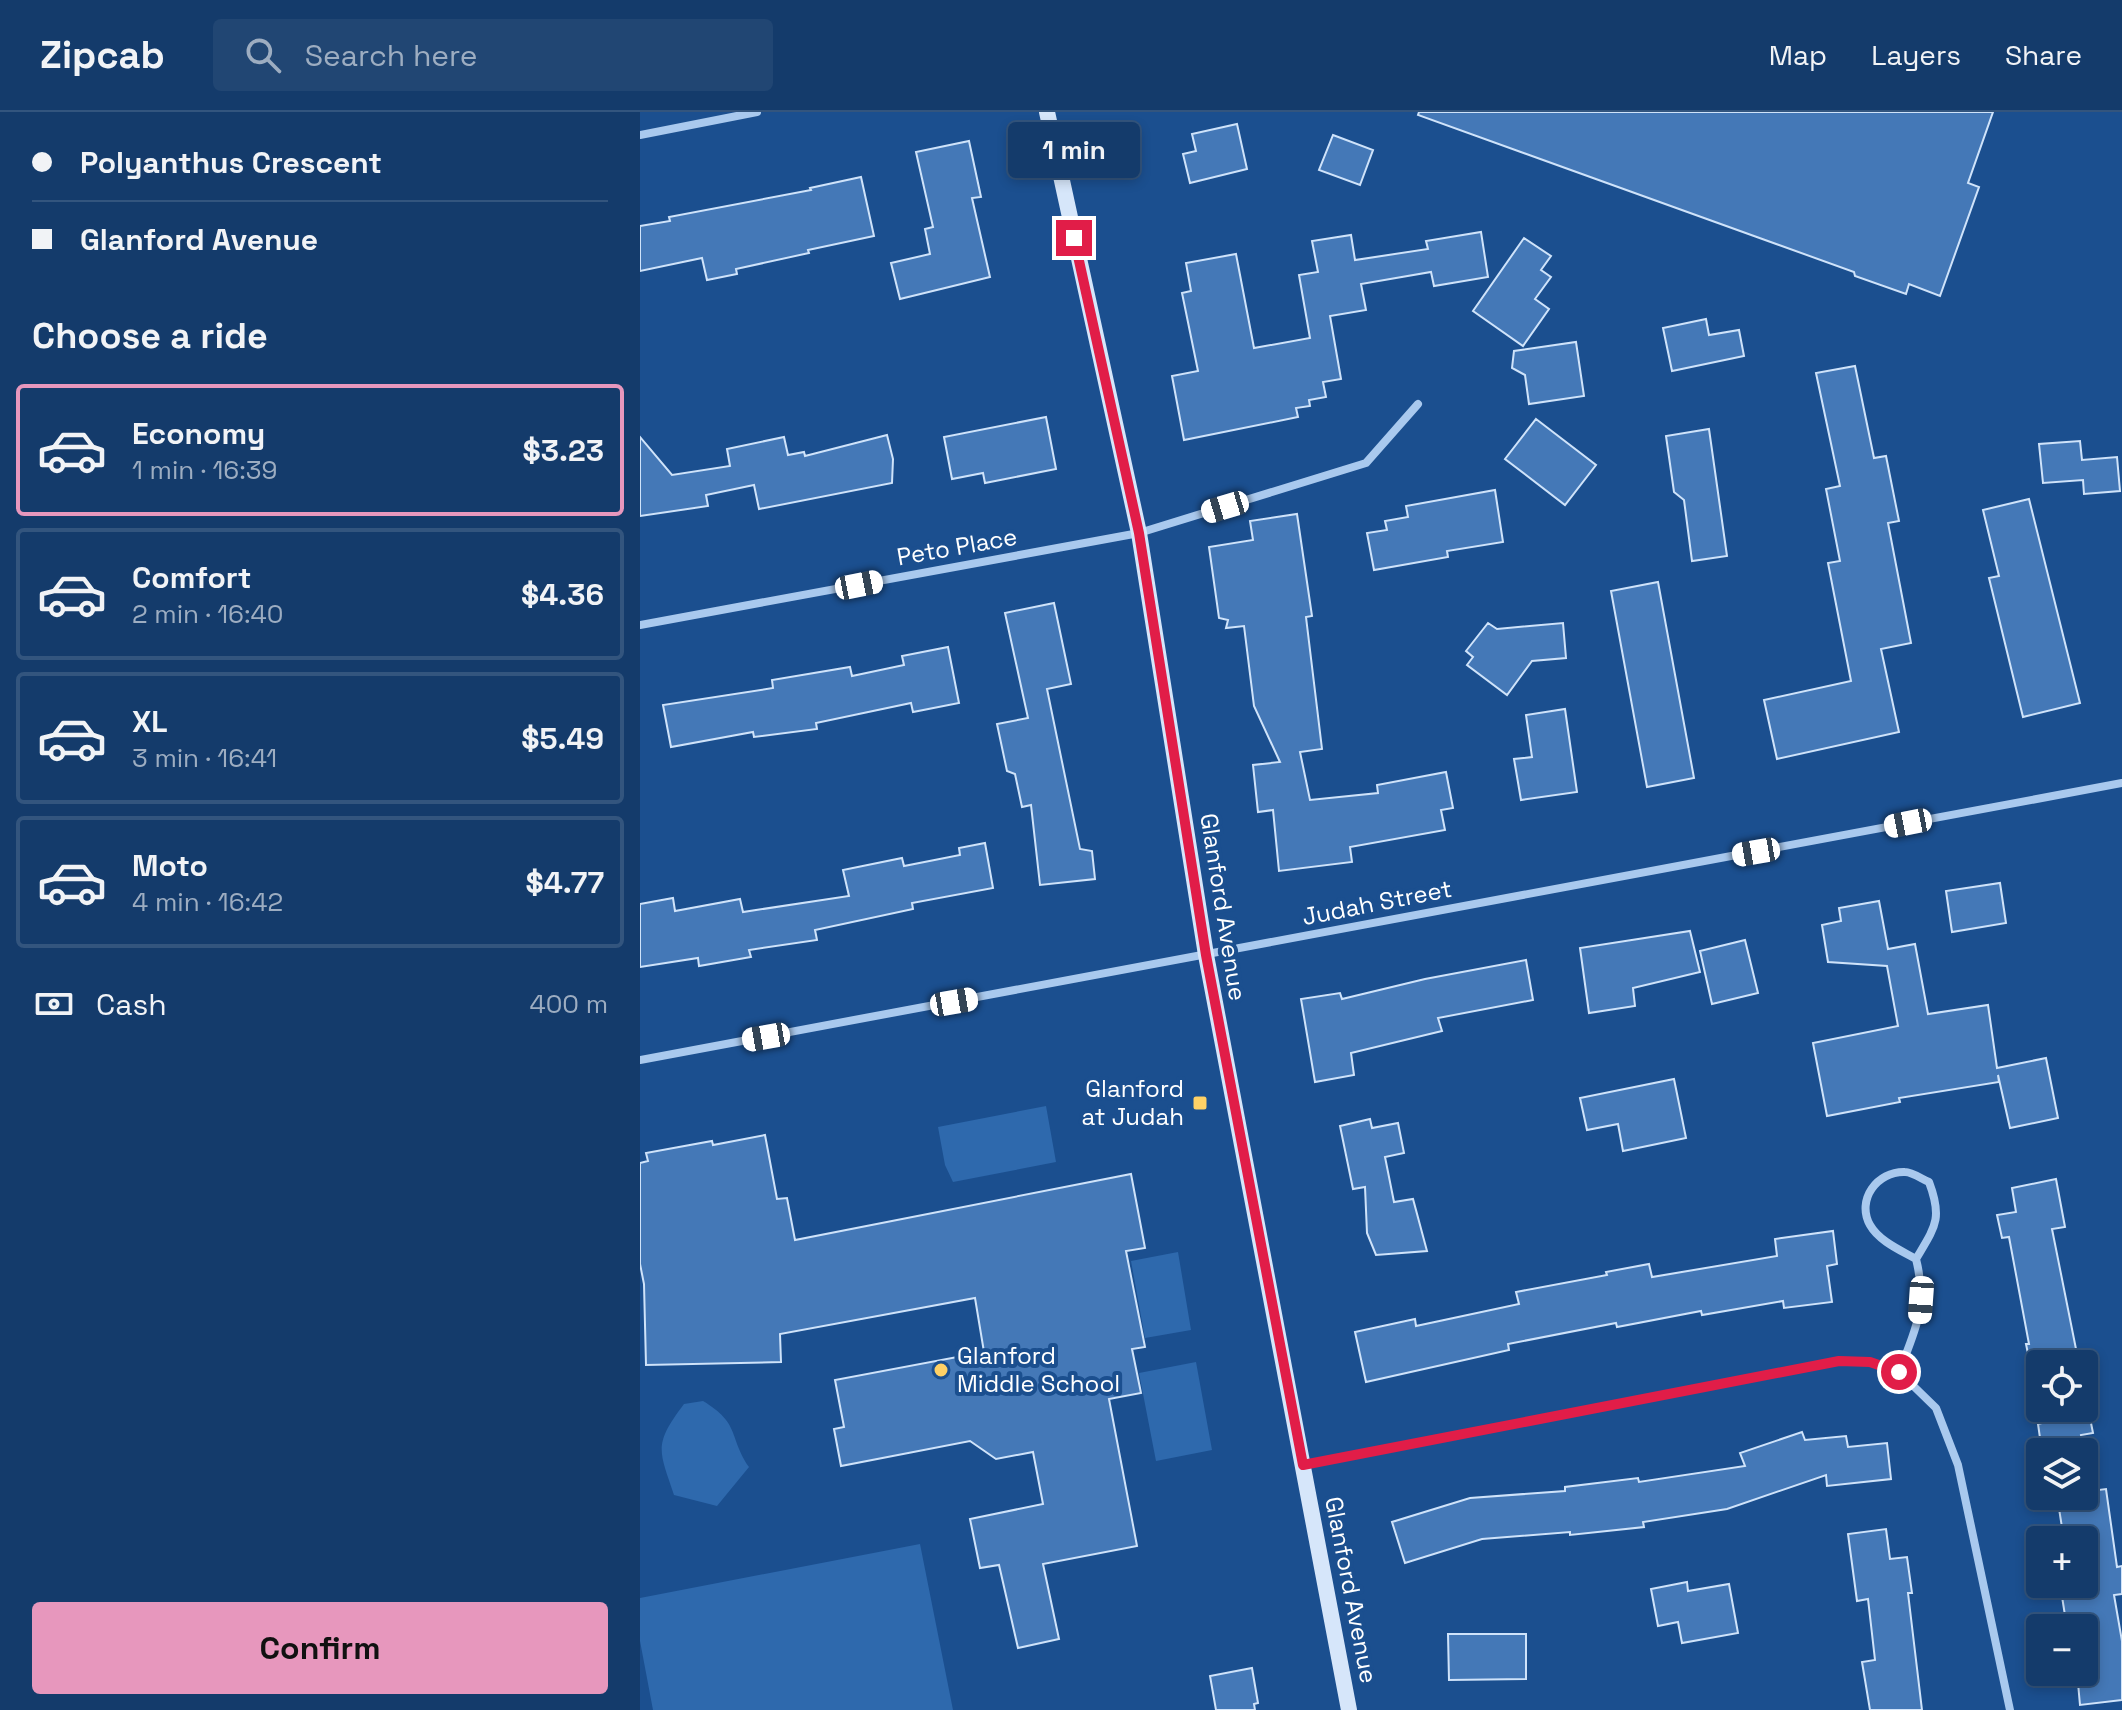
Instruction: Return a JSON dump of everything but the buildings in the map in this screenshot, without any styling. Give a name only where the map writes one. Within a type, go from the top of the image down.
[{"type":"main road","name":"Glanford Avenue","points":[[1047,112],[1139,533],[1206,955],[1349,1710]]},
{"type":"street","points":[[640,135],[757,112]]},
{"type":"street","name":"Peto Place","points":[[640,625],[1139,533],[1366,463],[1418,404]]},
{"type":"street","name":"Judah Street","points":[[640,1060],[2122,783]]},
{"type":"street","points":[[1899,1372],[1920,1317],[1922,1284],[1916,1259],[1934,1228],[1937,1205],[1929,1182],[1906,1172],[1886,1176],[1871,1189],[1864,1206],[1870,1225],[1884,1240],[1916,1259]]},
{"type":"street","points":[[1303,1465],[1839,1361],[1870,1362],[1899,1372],[1936,1408],[1958,1465],[2010,1710]]},
{"type":"shaded area","points":[[1046,1106],[1056,1162],[953,1182],[945,1165],[938,1127]]},
{"type":"shaded area","points":[[1178,1252],[1191,1330],[1145,1338],[1131,1261]]},
{"type":"shaded area","points":[[1196,1362],[1212,1450],[1156,1461],[1139,1373]]},
{"type":"shaded area","points":[[703,1401],[729,1424],[749,1467],[717,1506],[674,1495],[662,1457],[667,1429],[684,1404]]},
{"type":"shaded area","points":[[920,1544],[953,1710],[653,1710],[640,1641],[640,1598]]},
{"type":"place","name":"Glanford at Judah","points":[[1200,1103]]},
{"type":"place","name":"Glanford Middle School","points":[[941,1370]]},
{"type":"route","points":[[1074,238],[1139,533],[1206,955],[1303,1465],[1839,1361],[1870,1362],[1899,1372]]}]
